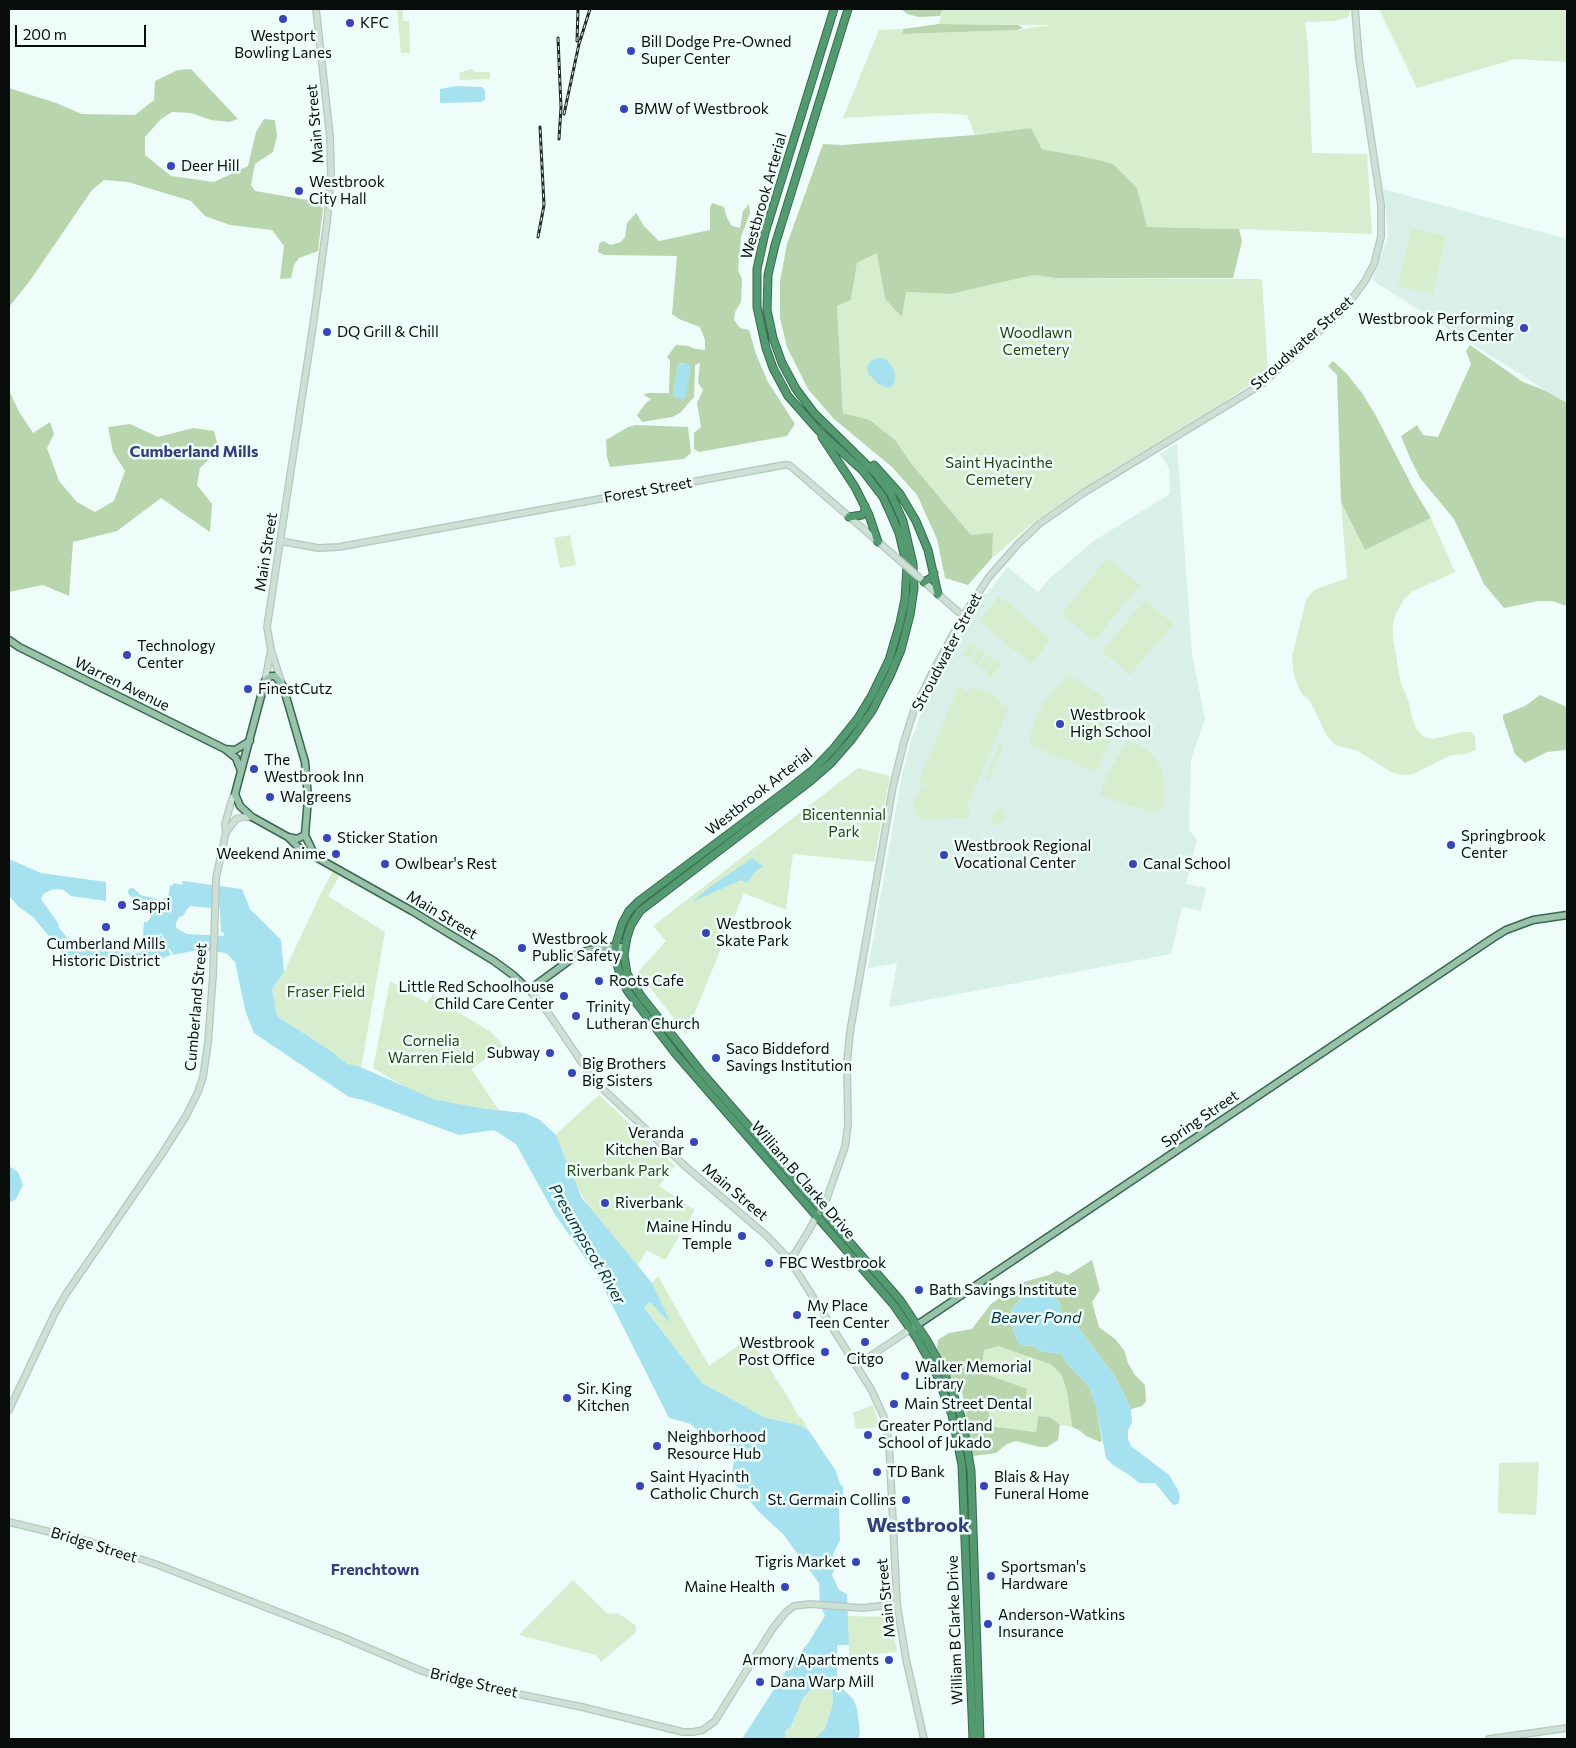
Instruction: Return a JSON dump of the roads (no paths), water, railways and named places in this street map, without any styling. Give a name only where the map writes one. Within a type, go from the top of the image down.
[{"type":"highway","name":"Westbrook Arterial","points":[[616,947],[622,924],[629,911],[639,901],[790,788],[824,758],[847,733],[866,707],[889,660],[900,623],[907,567],[899,533],[886,503],[874,484],[849,457],[818,430],[788,396],[773,368],[759,322],[756,285],[757,269],[765,233],[834,9]]},
{"type":"highway","name":"Westbrook Arterial","points":[[624,947],[631,925],[640,911],[808,783],[831,763],[852,739],[872,711],[890,676],[910,615],[914,588],[911,549],[904,521],[890,494],[876,474],[814,413],[788,377],[773,338],[767,299],[768,275],[775,245],[848,9]]},
{"type":"highway","points":[[818,430],[850,477],[878,542]]},
{"type":"highway","points":[[852,449],[868,459],[884,474],[906,503],[923,536],[938,594]]},
{"type":"highway","points":[[849,518],[862,515],[865,511],[864,506]]},
{"type":"highway","points":[[922,580],[932,578],[934,573]]},
{"type":"highway","name":"William B Clarke Drive","points":[[616,947],[617,964],[621,978],[634,1000],[675,1053],[914,1327],[940,1364],[953,1393],[963,1423],[969,1457],[980,1739]]},
{"type":"highway","name":"William B Clarke Drive","points":[[624,947],[627,974],[641,996],[703,1074],[900,1300],[935,1371],[947,1399],[961,1458],[973,1739]]},
{"type":"main road","name":"Main Street","points":[[305,835],[308,779],[305,762],[271,650],[267,627],[314,319],[329,206],[331,151],[316,9]]},
{"type":"main road","name":"Stroudwater Street","points":[[789,1259],[795,1253],[821,1209],[834,1179],[847,1140],[847,1051],[893,786],[914,710],[963,616],[989,576],[1039,524],[1085,492],[1262,384],[1334,318],[1354,296],[1374,264],[1381,237],[1382,218],[1376,164],[1358,51],[1355,9]]},
{"type":"main road","name":"Forest Street","points":[[280,542],[318,548],[339,547],[784,464],[794,469],[963,616]]},
{"type":"main road","name":"Warren Avenue","points":[[9,640],[19,647],[225,749],[236,758],[242,771]]},
{"type":"main road","name":"Cumberland Street","points":[[9,1410],[54,1314],[162,1154],[186,1116],[198,1092],[203,1077],[208,1043],[214,956],[215,885],[226,832],[224,824],[242,771],[271,650]]},
{"type":"main road","points":[[265,681],[271,676],[275,676],[283,686]]},
{"type":"main road","points":[[225,749],[238,748],[250,741]]},
{"type":"main road","points":[[235,794],[244,810],[252,817]]},
{"type":"main road","name":"Main Street","points":[[252,817],[288,837],[298,847],[472,947],[513,975],[529,990],[549,1014],[589,1073],[606,1092],[685,1166],[767,1236],[789,1259],[857,1365],[878,1402],[884,1417],[889,1444],[897,1604],[906,1659],[924,1739]]},
{"type":"main road","points":[[226,832],[236,819],[252,817]]},
{"type":"main road","points":[[288,837],[297,839],[305,835],[315,856]]},
{"type":"main road","name":"Spring Street","points":[[857,1365],[1493,938],[1506,930],[1533,920],[1567,915]]},
{"type":"main road","points":[[529,990],[578,954],[589,950],[624,947]]},
{"type":"main road","name":"Bridge Street","points":[[9,1522],[91,1542],[158,1565],[342,1637],[422,1672],[449,1680],[582,1707],[683,1732],[703,1730],[715,1721],[773,1628],[786,1612],[794,1606],[810,1604],[849,1608],[874,1608],[897,1604]]},
{"type":"main road","points":[[1489,1739],[1567,1728]]},
{"type":"water","points":[[456,86],[482,87],[485,90],[485,100],[481,102],[440,103],[440,89]]},
{"type":"water","points":[[878,358],[886,359],[894,370],[894,384],[888,388],[878,384],[868,373],[867,367],[870,361]]},
{"type":"water","points":[[678,363],[691,366],[686,396],[683,399],[676,398],[673,394]]},
{"type":"water","points":[[752,858],[763,866],[755,872],[747,883],[741,880],[692,902],[710,887]]},
{"type":"water","points":[[9,859],[41,873],[106,882],[106,901],[71,896],[64,890],[57,889],[43,894],[41,899],[58,923],[59,928],[70,941],[80,947],[121,951],[120,964],[68,959],[33,917],[19,907],[9,896]]},
{"type":"water","name":"Presumpscot River","points":[[183,881],[242,889],[250,909],[281,940],[284,972],[272,989],[277,1016],[331,1051],[347,1064],[358,1066],[436,1100],[486,1109],[525,1113],[540,1120],[556,1135],[582,1198],[652,1283],[671,1324],[650,1302],[644,1307],[702,1383],[766,1418],[800,1425],[809,1431],[836,1471],[840,1484],[843,1486],[843,1499],[839,1507],[840,1540],[833,1554],[837,1564],[832,1575],[839,1590],[847,1594],[849,1645],[837,1645],[837,1676],[842,1688],[853,1699],[857,1708],[860,1733],[858,1739],[817,1739],[816,1737],[825,1729],[833,1703],[832,1688],[821,1679],[803,1698],[791,1727],[785,1731],[785,1739],[742,1739],[787,1669],[808,1643],[825,1616],[820,1604],[819,1583],[783,1534],[759,1512],[731,1479],[736,1449],[712,1434],[703,1436],[691,1424],[669,1418],[597,1275],[554,1213],[516,1144],[494,1130],[459,1135],[363,1100],[349,1097],[254,1033],[246,1013],[235,962],[226,953],[198,950],[173,955],[161,933],[142,949],[144,922],[147,922],[165,897],[168,898],[170,885],[172,886],[174,883],[182,885]],"holes":[[[191,906],[220,909],[221,932],[224,933],[224,936],[187,934],[176,928],[179,917],[183,916]]]},
{"type":"water","points":[[161,935],[171,955],[143,964],[141,952]]},
{"type":"water","points":[[9,1166],[18,1172],[23,1185],[16,1199],[9,1203]]},
{"type":"water","name":"Beaver Pond","points":[[1033,1289],[1042,1290],[1059,1301],[1062,1319],[1074,1322],[1114,1375],[1131,1409],[1132,1423],[1128,1430],[1128,1439],[1131,1446],[1169,1475],[1178,1490],[1180,1498],[1178,1504],[1173,1505],[1155,1483],[1139,1483],[1106,1458],[1096,1406],[1089,1387],[1061,1354],[1040,1351],[1033,1346],[1022,1345],[1017,1340],[1010,1320],[1012,1308],[1026,1293]]},
{"type":"waterway","name":"Presumpscot River","points":[[132,892],[139,899],[156,903],[164,915]]},
{"type":"waterway","name":"Presumpscot River","points":[[111,956],[141,957],[176,941]]},
{"type":"railway","points":[[577,41],[578,9]]},
{"type":"railway","points":[[564,114],[579,44],[590,9]]},
{"type":"railway","points":[[558,38],[561,107],[559,139]]},
{"type":"railway","points":[[538,237],[544,205],[540,127]]},
{"type":"place","name":"Westport Bowling Lanes","points":[[283,19]]},
{"type":"place","name":"KFC","points":[[350,23]]},
{"type":"place","name":"Bill Dodge Pre-Owned Super Center","points":[[631,51]]},
{"type":"place","name":"BMW of Westbrook","points":[[624,109]]},
{"type":"place","name":"Deer Hill","points":[[171,166]]},
{"type":"place","name":"Westbrook City Hall","points":[[299,191]]},
{"type":"place","name":"Westbrook Performing Arts Center","points":[[1524,328]]},
{"type":"place","name":"DQ Grill & Chill","points":[[327,332]]},
{"type":"place","name":"Technology Center","points":[[127,655]]},
{"type":"place","name":"FinestCutz","points":[[248,689]]},
{"type":"place","name":"Westbrook High School","points":[[1060,724]]},
{"type":"place","name":"The Westbrook Inn","points":[[254,769]]},
{"type":"place","name":"Walgreens","points":[[270,797]]},
{"type":"place","name":"Sticker Station","points":[[327,838]]},
{"type":"place","name":"Springbrook Center","points":[[1451,845]]},
{"type":"place","name":"Weekend Anime","points":[[336,854]]},
{"type":"place","name":"Westbrook Regional Vocational Center","points":[[944,855]]},
{"type":"place","name":"Owlbear's Rest","points":[[385,864]]},
{"type":"place","name":"Canal School","points":[[1133,864]]},
{"type":"place","name":"Sappi","points":[[122,905]]},
{"type":"place","name":"Cumberland Mills Historic District","points":[[106,927]]},
{"type":"place","name":"Westbrook Skate Park","points":[[706,933]]},
{"type":"place","name":"Westbrook Public Safety","points":[[522,948]]},
{"type":"place","name":"Roots Cafe","points":[[599,981]]},
{"type":"place","name":"Little Red Schoolhouse Child Care Center","points":[[564,996]]},
{"type":"place","name":"Trinity Lutheran Church","points":[[576,1016]]},
{"type":"place","name":"Subway","points":[[550,1053]]},
{"type":"place","name":"Saco Biddeford Savings Institution","points":[[716,1058]]},
{"type":"place","name":"Big Brothers Big Sisters","points":[[572,1073]]},
{"type":"place","name":"Veranda Kitchen Bar","points":[[694,1142]]},
{"type":"place","name":"Riverbank","points":[[605,1203]]},
{"type":"place","name":"Maine Hindu Temple","points":[[742,1236]]},
{"type":"place","name":"FBC Westbrook","points":[[769,1263]]},
{"type":"place","name":"Bath Savings Institute","points":[[919,1290]]},
{"type":"place","name":"My Place Teen Center","points":[[797,1315]]},
{"type":"place","name":"Citgo","points":[[865,1342]]},
{"type":"place","name":"Westbrook Post Office","points":[[825,1352]]},
{"type":"place","name":"Walker Memorial Library","points":[[905,1376]]},
{"type":"place","name":"Sir. King Kitchen","points":[[567,1398]]},
{"type":"place","name":"Main Street Dental","points":[[894,1404]]},
{"type":"place","name":"Greater Portland School of Jukado","points":[[868,1435]]},
{"type":"place","name":"Neighborhood Resource Hub","points":[[657,1446]]},
{"type":"place","name":"TD Bank","points":[[877,1472]]},
{"type":"place","name":"Saint Hyacinth Catholic Church","points":[[640,1486]]},
{"type":"place","name":"Blais & Hay Funeral Home","points":[[984,1486]]},
{"type":"place","name":"St. Germain Collins","points":[[906,1500]]},
{"type":"place","name":"Tigris Market","points":[[856,1562]]},
{"type":"place","name":"Sportsman's Hardware","points":[[991,1576]]},
{"type":"place","name":"Maine Health","points":[[785,1587]]},
{"type":"place","name":"Anderson-Watkins Insurance","points":[[988,1624]]},
{"type":"place","name":"Armory Apartments","points":[[889,1660]]},
{"type":"place","name":"Dana Warp Mill","points":[[760,1682]]},
{"type":"district","name":"Cumberland Mills","points":[[194,452]]},
{"type":"district","name":"Westbrook","points":[[918,1525]]},
{"type":"district","name":"Frenchtown","points":[[375,1570]]},
{"type":"park label","name":"Woodlawn Cemetery","points":[[1036,342]]},
{"type":"park label","name":"Saint Hyacinthe Cemetery","points":[[999,472]]},
{"type":"park label","name":"Bicentennial Park","points":[[844,824]]},
{"type":"park label","name":"Fraser Field","points":[[326,992]]},
{"type":"park label","name":"Cornelia Warren Field","points":[[431,1050]]},
{"type":"park label","name":"Riverbank Park","points":[[618,1171]]}]
